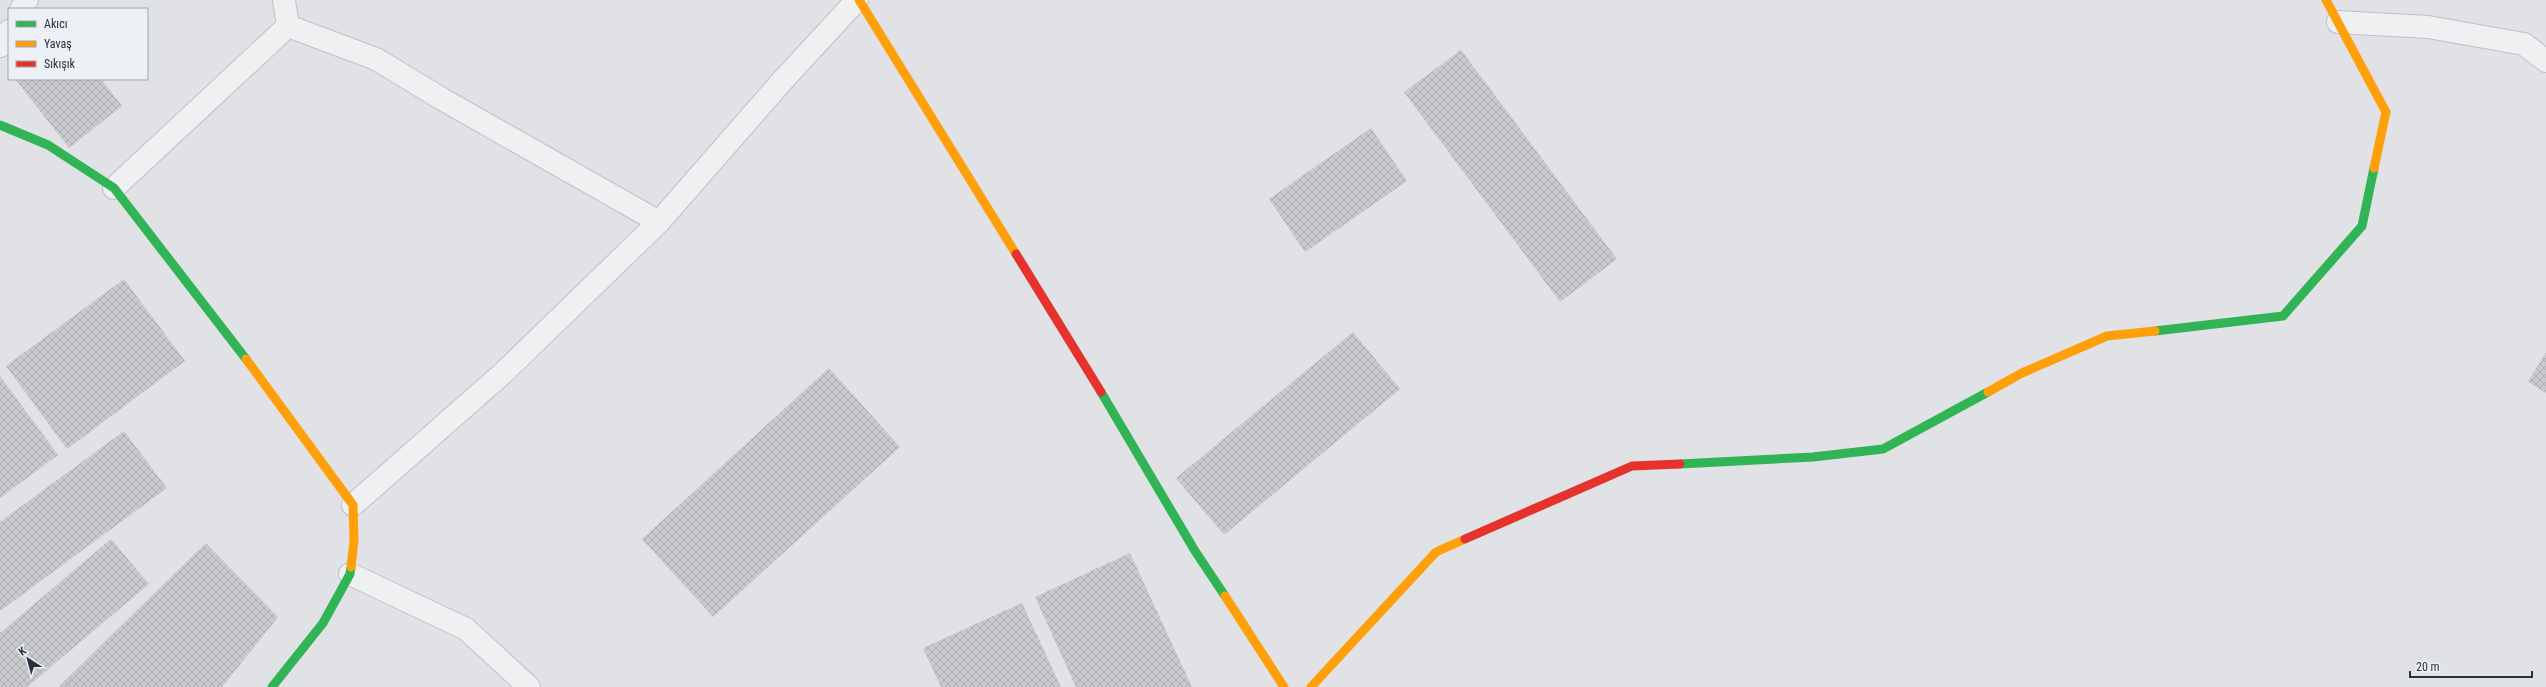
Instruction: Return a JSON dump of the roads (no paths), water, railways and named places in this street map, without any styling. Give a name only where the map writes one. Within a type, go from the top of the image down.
[{"type":"street","points":[[284,0],[288,26]]},
{"type":"street","points":[[353,505],[502,374],[659,222],[783,80],[858,0],[1087,368],[1195,551],[1284,687]]},
{"type":"street","points":[[1311,687],[1436,552],[1632,466],[1813,456],[1883,449],[2022,373],[2107,336],[2283,316],[2362,226],[2386,112],[2326,0]]},
{"type":"street","points":[[2338,22],[2428,27],[2524,44],[2546,61]]},
{"type":"street","points":[[114,188],[288,26]]},
{"type":"street","points":[[288,26],[376,59],[442,99],[659,222]]},
{"type":"street","points":[[0,46],[8,32]]},
{"type":"street","points":[[0,125],[48,145],[114,188],[275,396],[353,505],[354,541],[350,574],[323,623],[272,687]]},
{"type":"street","points":[[350,574],[466,629],[529,687]]}]
